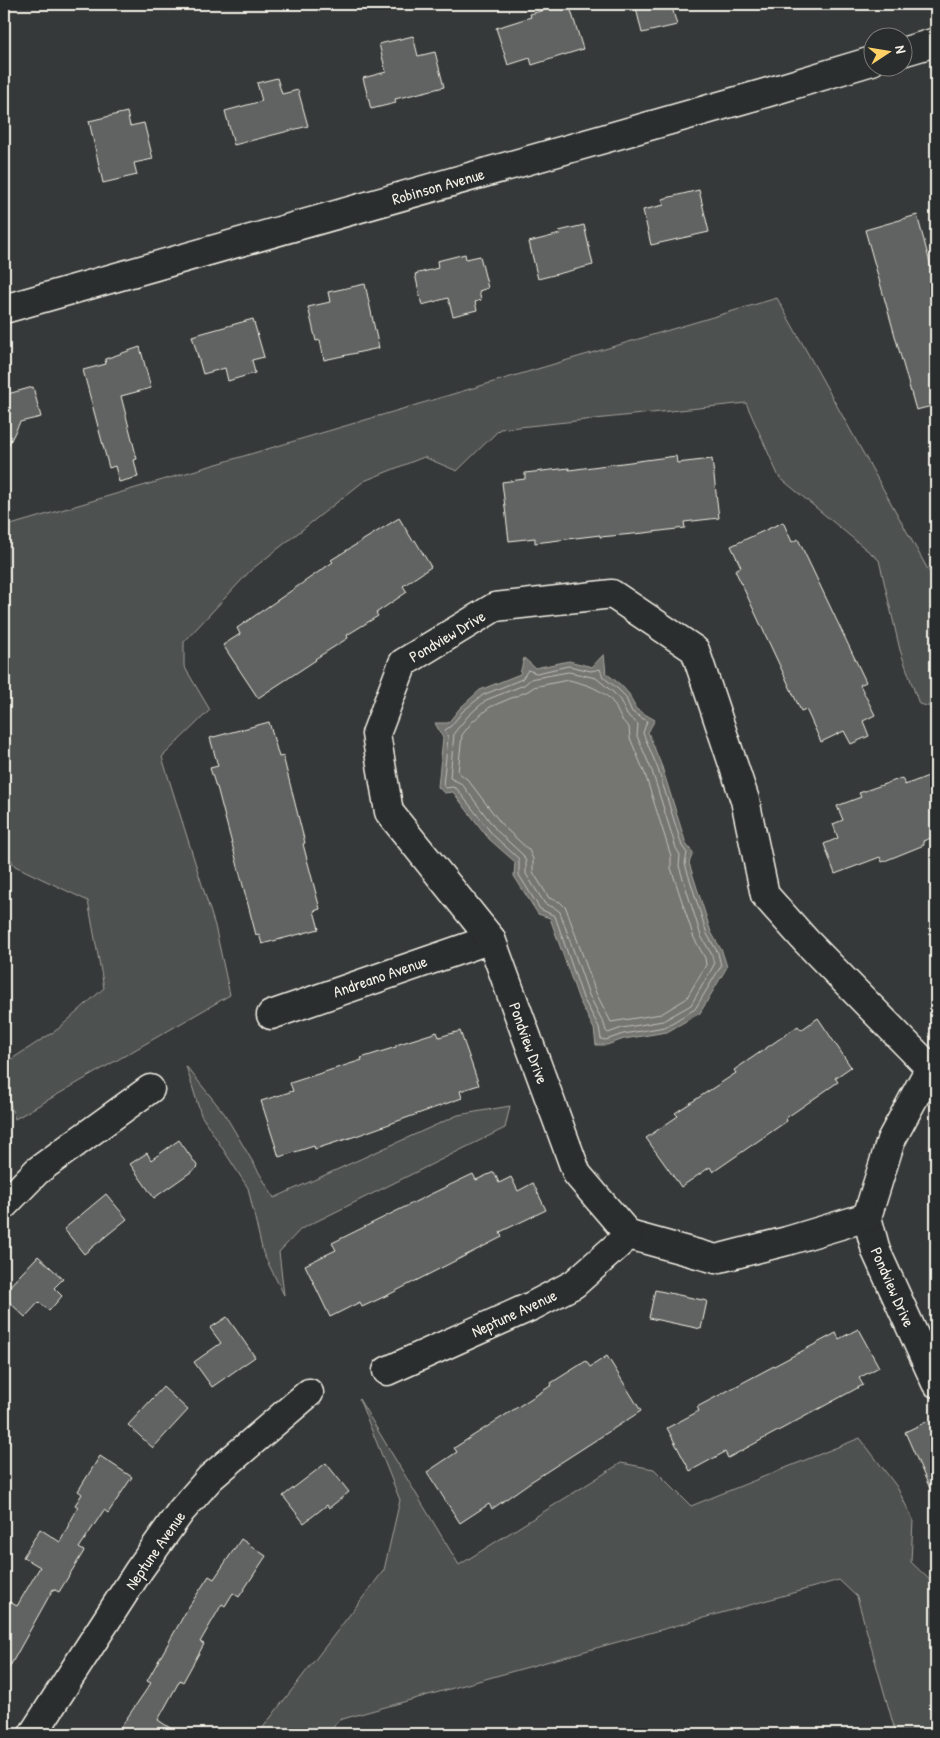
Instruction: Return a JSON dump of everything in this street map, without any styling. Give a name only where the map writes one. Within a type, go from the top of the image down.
[{"type":"street","points":[[912,49],[936,42]]},
{"type":"street","name":"Robinson Avenue","points":[[4,309],[862,64]]},
{"type":"street","name":"Pondview Drive","points":[[629,1235],[577,1174],[491,938],[389,812],[376,734],[403,663],[495,607],[612,594],[695,650],[745,800],[765,895],[806,941],[933,1066],[891,1140],[867,1217],[876,1251],[936,1383]]},
{"type":"street","name":"Andreano Avenue","points":[[270,1016],[491,938]]},
{"type":"street","points":[[4,1205],[37,1171],[150,1089]]},
{"type":"street","points":[[629,1235],[716,1259],[787,1241],[867,1217]]},
{"type":"street","name":"Neptune Avenue","points":[[387,1371],[532,1306],[574,1284],[629,1235]]},
{"type":"street","name":"Neptune Avenue","points":[[33,1734],[139,1570],[181,1511],[210,1478],[309,1393]]},
{"type":"shaded area","points":[[777,298],[936,584],[936,708],[919,704],[900,650],[879,560],[779,477],[746,403],[500,429],[457,471],[424,457],[364,481],[251,570],[184,642],[184,666],[210,710],[162,757],[215,926],[230,995],[15,1119],[4,1085],[4,1064],[58,1029],[104,988],[88,901],[15,866],[4,849],[4,527]]},
{"type":"shaded area","points":[[186,1066],[224,1113],[274,1198],[458,1115],[510,1106],[505,1128],[301,1229],[279,1252],[284,1295],[263,1253],[248,1188],[201,1115]]},
{"type":"shaded area","points":[[359,1399],[459,1565],[621,1463],[654,1469],[691,1506],[860,1438],[897,1487],[913,1520],[911,1562],[936,1586],[936,1734],[896,1734],[857,1597],[839,1580],[339,1720],[328,1734],[258,1734],[384,1570],[400,1500]]},
{"type":"water","points":[[604,654],[606,673],[629,694],[636,709],[655,720],[648,732],[662,767],[686,844],[693,853],[689,863],[711,932],[722,951],[727,967],[700,1013],[667,1032],[624,1039],[607,1045],[596,1045],[594,1029],[579,1000],[550,918],[538,914],[514,876],[515,862],[489,839],[453,792],[444,793],[438,787],[443,738],[435,723],[448,723],[460,708],[480,690],[520,674],[524,658],[535,668],[569,661],[592,667]]},
{"type":"building","points":[[569,4],[583,49],[532,65],[530,58],[508,65],[496,28],[531,17],[530,14]]},
{"type":"building","points":[[635,4],[671,4],[677,25],[642,33]]},
{"type":"building","points":[[413,36],[418,56],[435,52],[444,87],[395,99],[396,103],[371,109],[363,78],[386,72],[379,44]]},
{"type":"building","points":[[277,78],[282,94],[298,90],[308,126],[234,145],[225,111],[262,101],[257,83]]},
{"type":"building","points":[[127,112],[130,126],[144,123],[153,159],[134,163],[137,175],[103,183],[89,121]]},
{"type":"building","points":[[699,190],[709,232],[651,245],[643,210],[664,205],[662,199]]},
{"type":"building","points":[[917,215],[936,285],[936,405],[916,410],[865,230]]},
{"type":"building","points":[[584,225],[593,265],[538,279],[529,242],[560,234],[559,231]]},
{"type":"building","points":[[465,254],[466,259],[480,256],[488,288],[479,291],[481,300],[475,302],[477,310],[453,316],[448,298],[422,305],[415,274],[438,268],[437,261]]},
{"type":"building","points":[[365,284],[379,348],[324,360],[320,340],[316,341],[308,307],[330,302],[328,292]]},
{"type":"building","points":[[253,319],[264,357],[252,360],[255,373],[228,381],[225,368],[203,374],[192,336]]},
{"type":"building","points":[[140,347],[151,388],[121,396],[137,459],[134,460],[138,477],[119,482],[115,466],[109,468],[83,370],[106,364],[105,359]]},
{"type":"building","points":[[33,387],[41,417],[20,422],[4,454],[4,395]]},
{"type":"building","points":[[676,456],[677,463],[712,459],[719,518],[684,522],[685,528],[644,533],[600,537],[600,535],[535,543],[535,538],[509,541],[502,482],[525,479],[525,473],[569,468],[569,470]]},
{"type":"building","points":[[399,518],[431,567],[403,586],[407,592],[376,613],[378,616],[347,635],[348,638],[258,698],[223,645],[240,634],[237,628],[333,562],[331,560]]},
{"type":"building","points":[[783,522],[792,542],[798,539],[866,682],[860,685],[875,715],[863,721],[869,736],[851,744],[844,731],[821,742],[806,709],[801,711],[735,570],[741,567],[731,546]]},
{"type":"building","points":[[269,722],[279,757],[283,756],[320,909],[314,911],[319,929],[262,944],[259,934],[256,935],[217,787],[210,768],[218,766],[210,738]]},
{"type":"building","points":[[936,773],[936,836],[923,841],[924,845],[882,862],[880,857],[835,874],[824,844],[838,838],[833,824],[843,820],[837,806],[861,797],[859,793],[902,778],[905,785]]},
{"type":"building","points":[[818,1018],[851,1067],[835,1078],[838,1082],[786,1118],[787,1121],[713,1172],[710,1167],[681,1187],[646,1138],[678,1116],[675,1113],[736,1073],[734,1070],[798,1026],[801,1030]]},
{"type":"building","points":[[460,1031],[479,1085],[460,1091],[462,1098],[356,1136],[315,1149],[314,1146],[279,1157],[261,1101],[293,1091],[290,1083],[362,1060],[361,1058],[396,1047],[396,1045],[437,1032],[439,1037]]},
{"type":"building","points":[[179,1140],[198,1167],[154,1198],[130,1164],[147,1153],[151,1160]]},
{"type":"building","points":[[494,1172],[499,1183],[511,1177],[518,1191],[533,1183],[546,1210],[500,1232],[502,1237],[390,1294],[362,1307],[360,1302],[330,1317],[305,1265],[336,1250],[332,1243],[433,1193],[473,1174],[476,1180]]},
{"type":"building","points":[[106,1194],[127,1219],[84,1254],[64,1229]]},
{"type":"building","points":[[38,1256],[63,1279],[54,1288],[62,1296],[49,1311],[39,1302],[25,1317],[4,1297],[4,1292]]},
{"type":"building","points":[[655,1290],[707,1301],[701,1329],[649,1318]]},
{"type":"building","points":[[227,1317],[255,1357],[212,1387],[194,1362],[221,1343],[210,1328]]},
{"type":"building","points":[[858,1329],[879,1367],[859,1378],[863,1385],[728,1458],[725,1452],[690,1471],[667,1428],[699,1411],[697,1407],[836,1333],[839,1339]]},
{"type":"building","points":[[607,1356],[641,1411],[492,1509],[489,1504],[460,1523],[427,1472],[457,1452],[454,1448],[552,1385],[551,1383],[586,1361],[590,1367]]},
{"type":"building","points":[[163,1387],[188,1410],[153,1448],[128,1425]]},
{"type":"building","points":[[930,1420],[936,1433],[936,1502],[905,1432]]},
{"type":"building","points":[[100,1456],[132,1477],[108,1513],[104,1510],[79,1548],[84,1551],[59,1592],[53,1589],[4,1677],[4,1599],[17,1606],[40,1567],[23,1557],[40,1529],[60,1542],[78,1507],[75,1505],[82,1494],[78,1491]]},
{"type":"building","points":[[326,1463],[349,1492],[329,1508],[327,1505],[304,1523],[283,1496]]},
{"type":"building","points":[[241,1539],[266,1556],[239,1597],[233,1593],[225,1606],[222,1604],[200,1642],[204,1644],[183,1682],[180,1680],[158,1720],[179,1734],[116,1734],[151,1683],[147,1681],[188,1608],[209,1576],[214,1579]]}]
